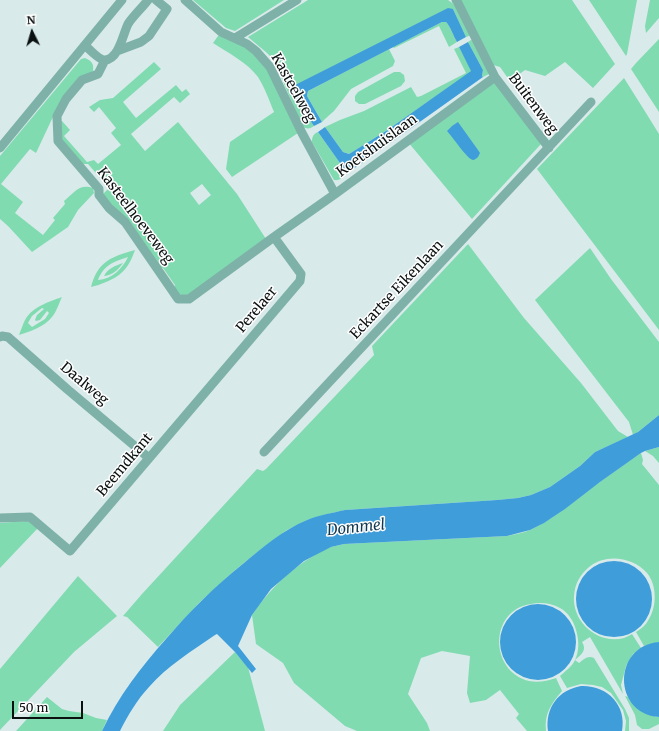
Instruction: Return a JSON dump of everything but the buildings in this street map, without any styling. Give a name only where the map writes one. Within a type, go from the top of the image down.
[{"type":"street","points":[[0,148],[122,0]]},
{"type":"street","points":[[85,45],[100,58],[105,60],[112,57],[117,51],[128,24],[148,0]]},
{"type":"street","points":[[117,51],[141,42],[149,36],[167,10],[156,0]]},
{"type":"street","name":"Kasteelweg","points":[[185,0],[221,32],[247,44],[256,51],[270,67],[302,133],[335,194]]},
{"type":"street","points":[[235,38],[297,0]]},
{"type":"street","name":"Buitenweg","points":[[456,0],[495,77],[549,148]]},
{"type":"street","name":"Kasteelhoeveweg","points":[[105,60],[98,74],[82,80],[66,99],[57,116],[58,141],[99,189],[99,195],[109,208],[125,222],[178,299],[189,299],[274,237]]},
{"type":"street","name":"Koetshuislaan","points":[[274,237],[495,77]]},
{"type":"street","name":"Eckartse Eikenlaan","points":[[264,452],[592,102]]},
{"type":"street","name":"Perelaer","points":[[200,398],[300,281],[301,274],[274,237]]},
{"type":"street","name":"Daalweg","points":[[0,337],[8,337],[149,458]]},
{"type":"street","name":"Beemdkant","points":[[0,518],[30,517],[70,551],[200,398]]},
{"type":"green space","points":[[193,0],[284,0],[235,31],[226,28]]},
{"type":"green space","points":[[308,0],[448,0],[455,5],[471,33],[466,37],[453,9],[290,92],[314,126],[306,128],[303,127],[271,57],[248,37]]},
{"type":"green space","points":[[572,0],[615,64],[593,88],[565,62],[545,76],[525,70],[510,81],[500,67],[493,65],[460,1]]},
{"type":"green space","points":[[589,0],[637,0],[626,56]]},
{"type":"green space","points":[[650,0],[659,0],[659,18],[646,33],[645,26]]},
{"type":"green space","points":[[442,22],[446,22],[448,24],[457,42],[449,47],[439,26],[394,48],[393,47]]},
{"type":"green space","points":[[218,36],[245,47],[254,53],[267,69],[298,133],[232,177],[226,169],[230,142],[274,112],[263,85],[254,72],[237,58],[213,43]]},
{"type":"green space","points":[[659,39],[659,112],[631,69]]},
{"type":"green space","points":[[471,40],[474,41],[489,74],[483,77],[483,70],[468,42]]},
{"type":"green space","points":[[459,47],[472,71],[386,131],[349,154],[343,152],[325,127],[364,111],[411,87],[417,97],[421,96],[466,73],[454,49]]},
{"type":"green space","points":[[389,49],[395,61],[393,66],[351,89],[334,111],[322,122],[307,96],[308,91]]},
{"type":"green space","points":[[85,58],[92,63],[93,71],[62,100],[36,153],[30,149],[1,184],[23,202],[15,213],[43,235],[55,220],[53,218],[65,204],[64,201],[80,188],[93,188],[94,193],[78,210],[68,227],[32,252],[0,219],[0,156],[81,59]]},
{"type":"green space","points":[[154,62],[161,69],[123,102],[136,118],[176,85],[182,92],[186,89],[190,94],[180,103],[174,97],[131,134],[145,151],[178,122],[237,194],[266,239],[188,297],[182,296],[174,289],[175,285],[163,268],[159,267],[102,195],[109,188],[88,164],[79,164],[61,140],[60,121],[62,121],[70,130],[64,136],[87,162],[94,160],[98,164],[121,145],[111,133],[116,128],[99,107],[94,112],[89,107],[100,100],[113,98]],"holes":[[[202,184],[211,195],[199,205],[190,193]]]},
{"type":"green space","points":[[394,72],[400,72],[404,75],[405,81],[401,86],[365,104],[359,104],[355,101],[355,96],[358,92]]},
{"type":"green space","points":[[624,78],[659,134],[659,330],[537,169]]},
{"type":"green space","points":[[492,83],[497,83],[541,144],[472,219],[408,142]]},
{"type":"green space","points":[[318,132],[347,173],[340,179],[334,180],[312,142],[313,136]]},
{"type":"green space","points":[[468,244],[524,318],[581,383],[618,431],[628,437],[595,452],[580,466],[550,487],[531,495],[497,500],[345,510],[307,520],[287,530],[234,571],[200,602],[158,647],[127,617],[123,616],[257,469],[263,471],[266,469],[374,355],[372,346]]},
{"type":"green space","points":[[590,248],[611,279],[659,342],[659,415],[633,435],[629,422],[535,300]]},
{"type":"green space","points":[[135,250],[125,270],[106,282],[91,287],[97,271],[107,261]],"holes":[[[128,257],[116,273],[108,278],[98,280],[106,267]]]},
{"type":"green space","points":[[123,263],[115,272],[104,276],[110,269]]},
{"type":"green space","points":[[62,297],[55,312],[49,320],[37,328],[19,335],[25,320],[32,311],[42,305]],"holes":[[[42,308],[44,309],[37,315],[36,321],[40,320],[47,311],[49,313],[45,319],[32,327],[28,323],[32,316]]]},
{"type":"green space","points":[[659,447],[659,463],[653,456],[645,451]]},
{"type":"green space","points":[[641,453],[643,460],[642,464],[659,485],[659,642],[644,646],[636,632],[642,628],[652,614],[655,602],[653,583],[647,573],[634,563],[627,560],[603,560],[589,567],[578,580],[574,596],[577,615],[582,623],[596,635],[614,639],[624,638],[632,634],[641,648],[633,654],[626,666],[621,685],[623,694],[590,637],[582,642],[584,650],[575,660],[578,639],[574,624],[570,617],[560,608],[550,604],[531,604],[517,609],[507,617],[501,628],[499,641],[501,654],[507,666],[516,675],[532,682],[556,678],[562,691],[547,714],[546,731],[527,731],[516,718],[519,714],[500,690],[486,700],[470,703],[467,693],[470,656],[442,651],[421,658],[408,694],[427,723],[430,731],[357,731],[345,726],[294,683],[283,663],[256,644],[252,615],[265,597],[280,581],[297,567],[327,548],[344,544],[507,536],[525,532],[539,526],[555,516]]},
{"type":"green space","points":[[28,521],[36,524],[37,529],[0,568],[0,523]]},
{"type":"green space","points":[[78,576],[117,616],[74,652],[0,730],[0,669]]},
{"type":"green space","points":[[235,652],[248,667],[265,731],[163,731],[180,705]]},
{"type":"green space","points":[[588,657],[594,658],[625,709],[629,718],[629,731],[625,731],[626,721],[623,710],[611,693],[602,687],[593,685],[581,684],[567,688],[560,676],[575,660],[579,663]]},
{"type":"green space","points":[[625,696],[628,697],[630,701],[656,717],[659,717],[659,724],[649,729],[642,729],[637,725],[635,715]]},
{"type":"green space","points":[[47,697],[62,709],[107,720],[102,731],[16,731]]},
{"type":"water","points":[[448,8],[453,9],[466,37],[457,42],[448,24],[446,22],[442,22],[308,91],[307,96],[322,122],[314,126],[290,92],[291,87]]},
{"type":"water","points":[[468,42],[483,70],[483,77],[347,173],[318,132],[325,127],[343,152],[349,154],[386,131],[471,71],[459,47]]},
{"type":"water","points":[[458,122],[480,153],[474,160],[467,156],[447,131]]},
{"type":"water","name":"Dommel","points":[[659,415],[659,447],[641,453],[565,509],[544,523],[530,530],[507,536],[344,544],[331,547],[304,561],[271,589],[252,615],[238,646],[256,669],[252,673],[235,652],[217,634],[180,659],[156,680],[137,702],[120,731],[102,731],[115,706],[131,683],[148,660],[184,619],[203,599],[233,572],[266,545],[298,524],[312,518],[345,510],[497,500],[531,495],[550,487],[580,466],[595,452],[638,432]]},
{"type":"water","points":[[614,561],[628,564],[641,572],[649,585],[652,599],[649,613],[641,626],[628,634],[614,637],[600,634],[587,626],[579,613],[576,599],[579,585],[587,572],[600,564]]},
{"type":"water","points":[[538,604],[552,607],[565,615],[573,628],[576,642],[573,656],[565,669],[552,677],[538,680],[524,677],[511,669],[503,656],[500,642],[503,628],[511,615],[524,607]]},
{"type":"water","points":[[659,642],[659,717],[644,713],[633,705],[626,693],[624,680],[626,667],[633,655],[644,646]]},
{"type":"water","points":[[581,686],[599,689],[613,698],[621,713],[623,722],[622,731],[548,731],[549,715],[555,701],[566,691]]}]
